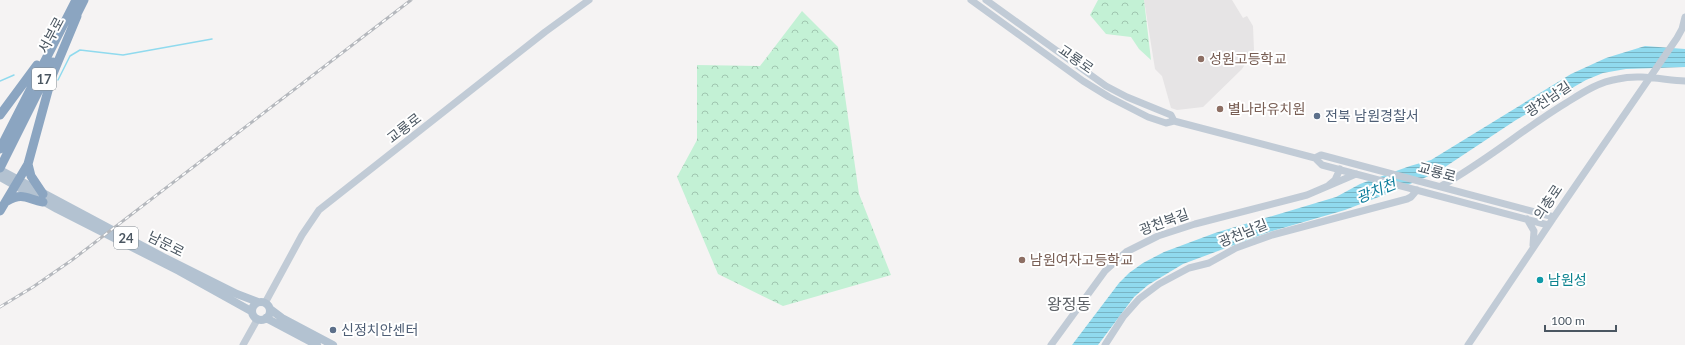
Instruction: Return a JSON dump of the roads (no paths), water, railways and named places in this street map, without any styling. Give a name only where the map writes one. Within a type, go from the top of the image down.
[{"type":"highway","name":"서부로","points":[[0,169],[73,15],[76,0]]},
{"type":"highway","name":"서부로","points":[[0,149],[73,15],[84,0]]},
{"type":"highway","points":[[0,115],[73,15]]},
{"type":"highway","points":[[0,211],[28,164],[52,76],[73,15]]},
{"type":"highway","points":[[7,201],[20,196],[26,196],[35,200],[43,198],[31,176],[28,164]]},
{"type":"main road","name":"남문로","points":[[0,169],[17,183],[43,198],[251,311],[253,317],[257,320]]},
{"type":"main road","name":"남문로","points":[[0,177],[17,183]]},
{"type":"main road","name":"남문로","points":[[43,198],[237,294],[264,304],[316,341]]},
{"type":"main road","points":[[251,311],[253,305],[264,304],[269,315],[262,320],[257,320]]},
{"type":"main road","name":"남문로","points":[[266,318],[316,341],[333,345]]},
{"type":"street","name":"교룡로","points":[[264,304],[302,235],[319,210],[589,0]]},
{"type":"street","name":"교룡로","points":[[971,0],[1083,81],[1132,110],[1160,121],[1166,123],[1174,120],[1315,158],[1322,165],[1548,225]]},
{"type":"street","name":"교룡로","points":[[986,0],[1106,86],[1127,98],[1171,115],[1174,120]]},
{"type":"street","name":"의총로","points":[[1468,345],[1548,225],[1677,38],[1682,29],[1685,17]]},
{"type":"street","name":"광천남길","points":[[1441,186],[1479,164],[1539,120],[1587,89],[1603,82],[1619,78],[1650,77],[1685,81]]},
{"type":"street","name":"교룡로","points":[[1315,158],[1321,154],[1554,217]]},
{"type":"street","points":[[1328,186],[1335,180],[1340,169]]},
{"type":"street","name":"광천북길","points":[[1051,345],[1105,271],[1126,252],[1158,236],[1195,224],[1307,195],[1356,174]]},
{"type":"street","name":"광천남길","points":[[1105,345],[1123,317],[1139,299],[1154,287],[1189,268],[1209,263],[1236,248],[1272,235],[1407,199],[1417,190]]},
{"type":"street","points":[[1527,219],[1535,235],[1531,251]]},
{"type":"street","points":[[243,345],[257,320]]},
{"type":"water","name":"광치천","points":[[1645,46],[1685,49],[1685,67],[1626,69],[1603,73],[1586,80],[1516,120],[1431,175],[1345,210],[1269,232],[1183,264],[1148,285],[1134,297],[1098,345],[1072,345],[1119,283],[1129,273],[1143,263],[1164,252],[1215,233],[1336,197],[1360,184],[1431,160],[1571,74],[1606,58]]},
{"type":"waterway","points":[[58,80],[70,56],[80,50],[123,55],[212,39]]},
{"type":"waterway","points":[[0,81],[14,75]]},
{"type":"railway","points":[[0,307],[33,287],[72,260],[411,0]]},
{"type":"place","name":"성원고등학교","points":[[1201,59]]},
{"type":"place","name":"별나라유치원","points":[[1220,109]]},
{"type":"place","name":"전북 남원경찰서","points":[[1317,116]]},
{"type":"place","name":"남원여자고등학교","points":[[1022,260]]},
{"type":"place","name":"남원성","points":[[1540,280]]},
{"type":"place","name":"신정치안센터","points":[[333,330]]},
{"type":"district","name":"왕정동","points":[[1069,304]]}]
